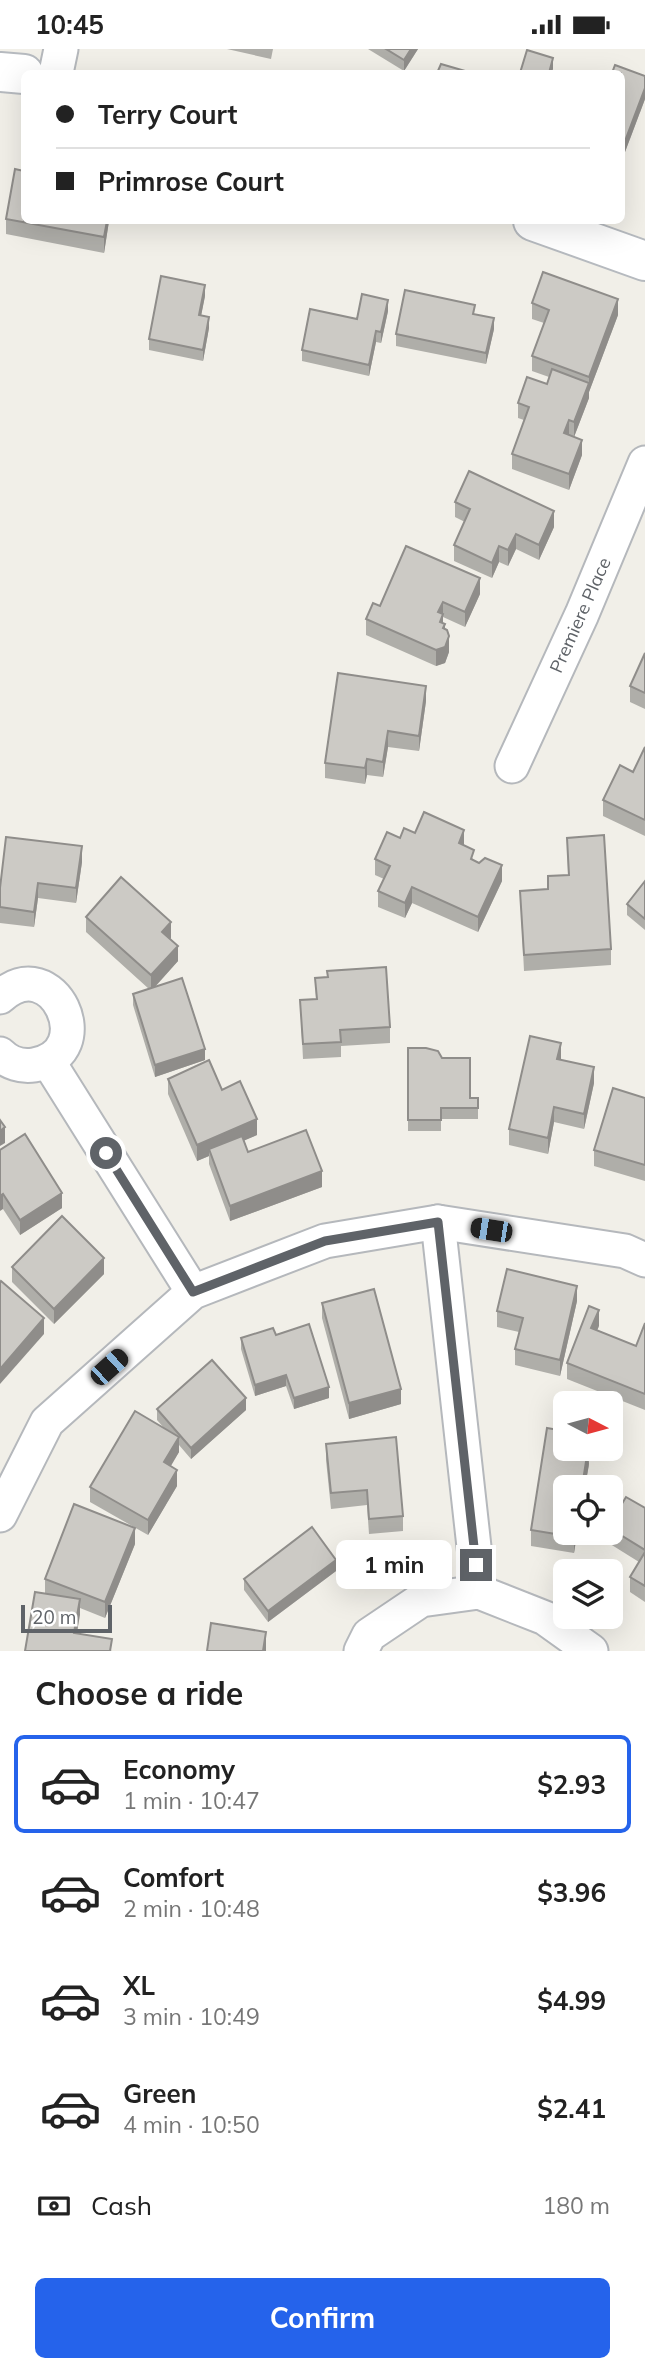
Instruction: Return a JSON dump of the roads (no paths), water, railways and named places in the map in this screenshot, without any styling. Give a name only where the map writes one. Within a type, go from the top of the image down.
[{"type":"street","points":[[57,70],[61,49]]},
{"type":"street","points":[[0,72],[21,75]]},
{"type":"street","points":[[541,224],[645,261]]},
{"type":"street","name":"Premiere Place","points":[[512,766],[582,614],[645,463]]},
{"type":"street","points":[[0,997],[8,990],[23,985],[39,986],[53,993],[63,1005],[68,1020],[67,1036],[60,1050],[48,1061],[17,1065],[0,1054]]},
{"type":"street","points":[[48,1061],[193,1292]]},
{"type":"street","points":[[438,1222],[479,1592]]},
{"type":"street","points":[[0,1515],[47,1422],[193,1292],[325,1241],[438,1222],[625,1251],[645,1260]]},
{"type":"street","points":[[361,1651],[369,1636],[422,1600],[479,1592],[545,1618],[591,1651]]}]
